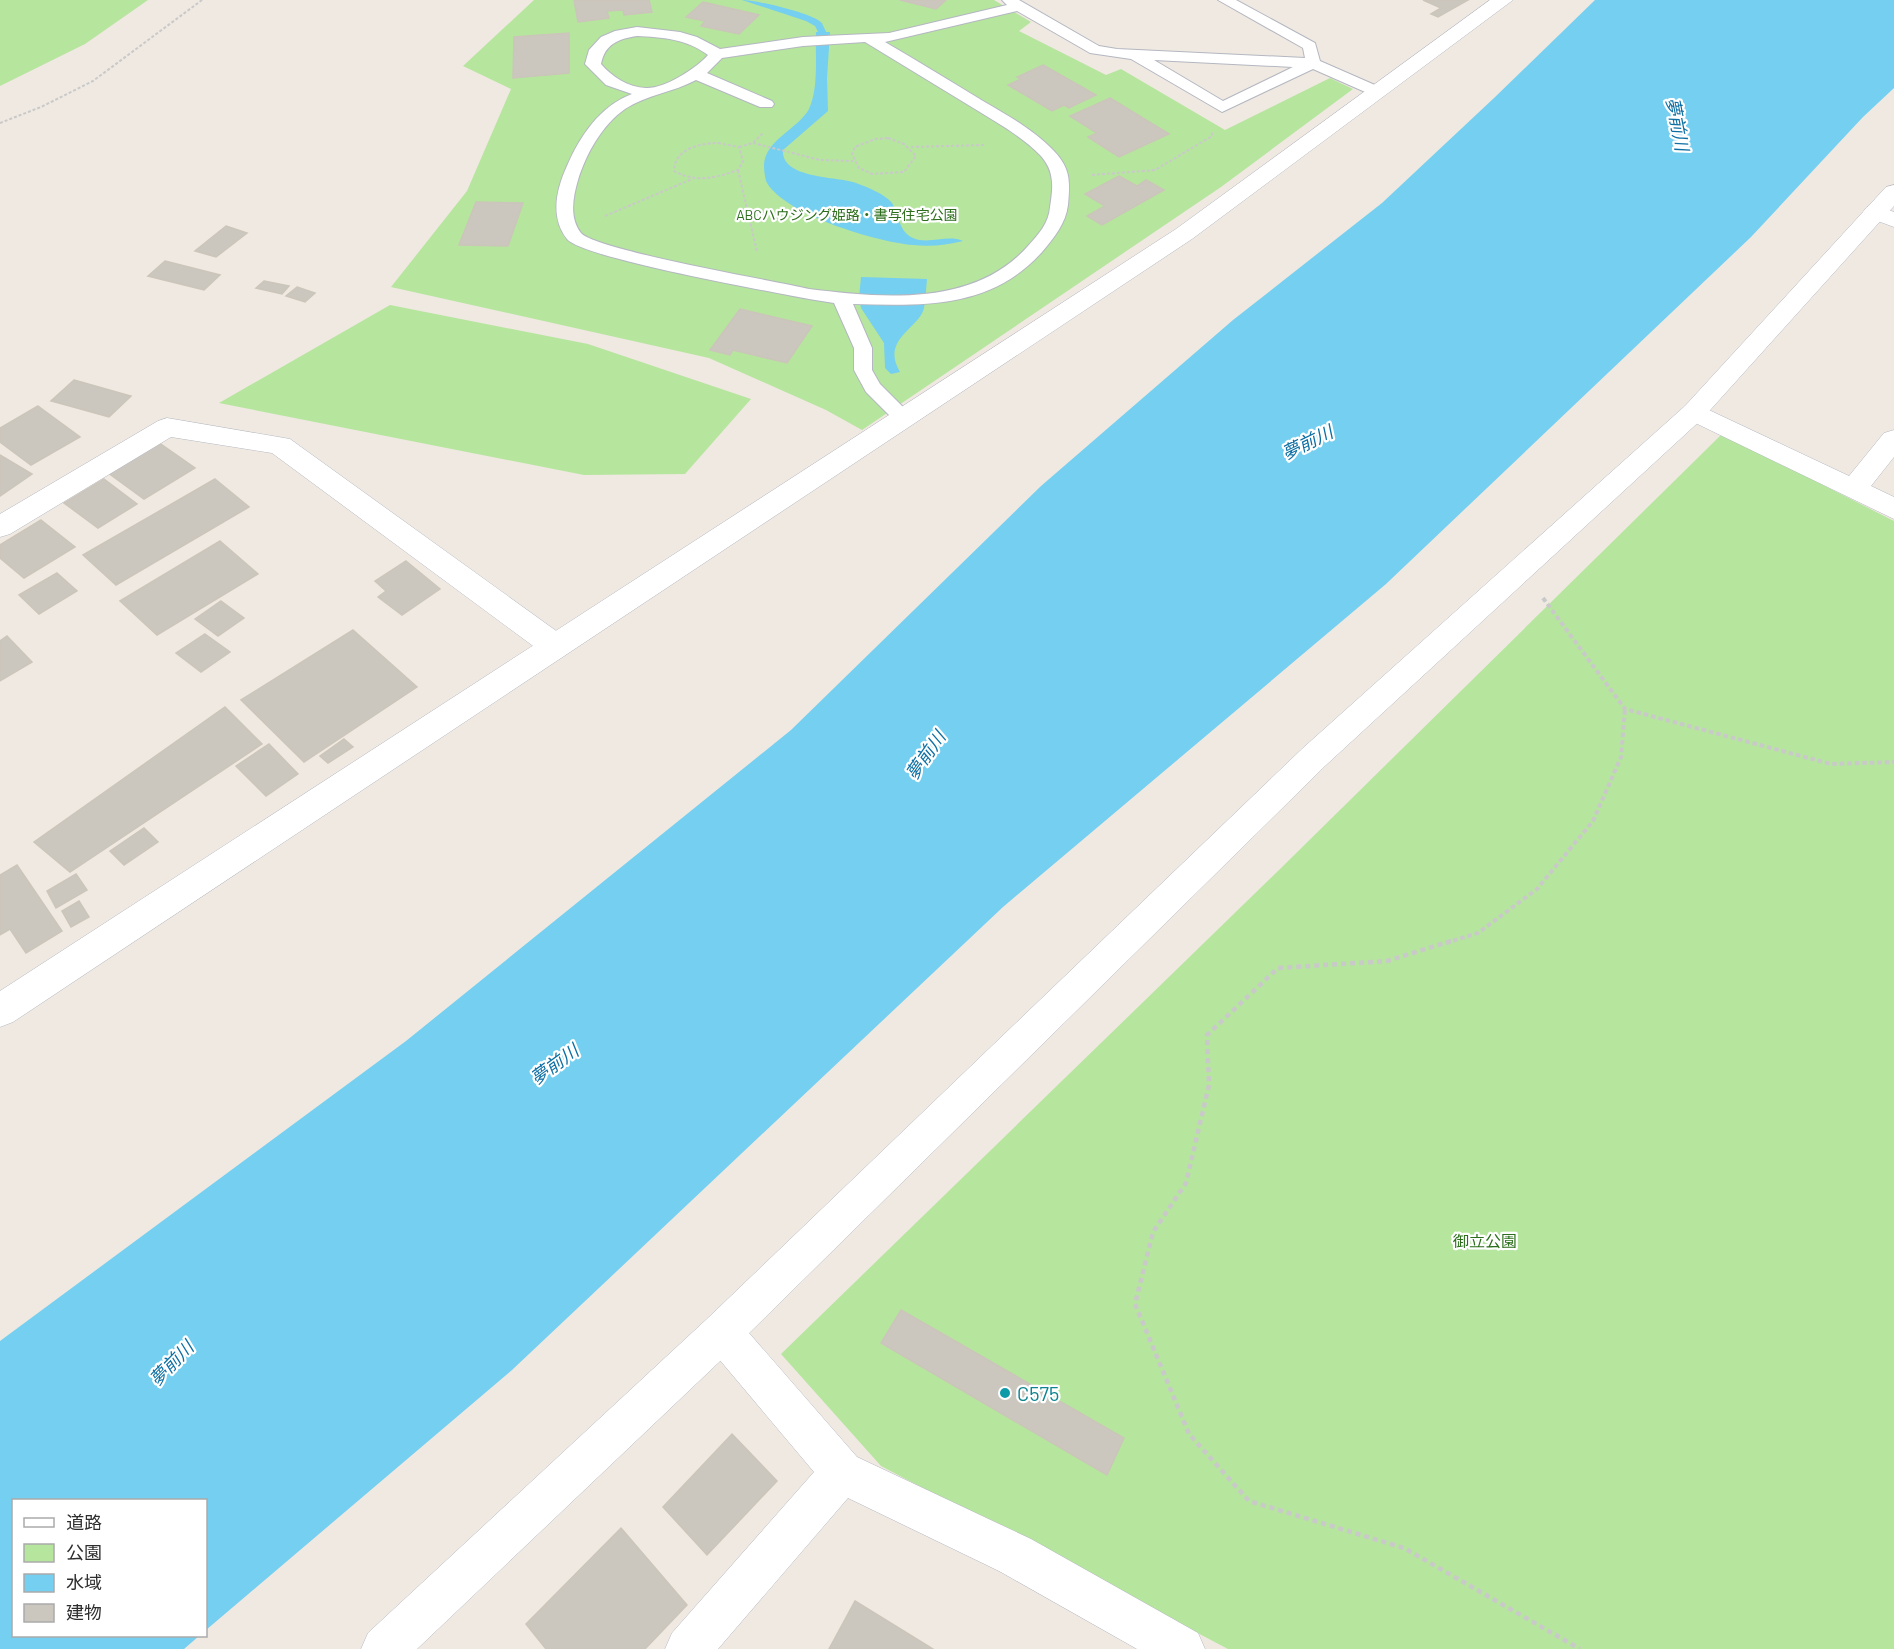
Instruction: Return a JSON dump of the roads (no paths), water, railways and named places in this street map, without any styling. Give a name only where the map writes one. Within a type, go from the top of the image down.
[{"type":"street","points":[[0,1011],[1184,234],[1503,0]]},
{"type":"street","points":[[384,1649],[722,1332],[1314,757],[1694,412],[1884,216],[1894,192]]},
{"type":"street","points":[[1694,412],[1894,509]]},
{"type":"street","points":[[0,527],[167,427],[280,445],[555,646]]},
{"type":"street","points":[[1853,489],[1894,439]]},
{"type":"street","points":[[722,1332],[842,1472],[1014,1554],[1182,1649]]},
{"type":"street","points":[[688,1649],[842,1472]]},
{"type":"lane","points":[[1225,0],[1310,46],[1313,63]]},
{"type":"lane","points":[[867,37],[1010,124],[1048,154],[1062,178],[1058,216],[1045,238],[1020,266],[995,282],[968,291],[924,300],[850,298],[764,284],[608,252],[575,238],[566,220],[565,202],[569,179],[598,126],[620,106],[696,74],[709,66],[717,54],[812,39],[834,37],[867,37],[889,37],[1014,3],[1095,50],[1134,55],[1313,63],[1378,92]]},
{"type":"lane","points":[[917,66],[914,53],[925,28]]},
{"type":"lane","points":[[648,93],[616,86],[602,75],[593,64],[597,50],[605,42],[640,32],[666,33],[709,45],[717,54]]},
{"type":"lane","points":[[1134,55],[1222,107],[1313,63]]},
{"type":"lane","points":[[696,74],[766,104]]},
{"type":"lane","points":[[850,298],[863,348],[863,370],[873,388],[904,418]]},
{"type":"water","name":"夢前川","points":[[1595,0],[1894,0],[1894,88],[1863,117],[1751,237],[1386,584],[1003,907],[512,1370],[207,1629],[207,1499],[12,1499],[12,1637],[198,1637],[184,1649],[0,1649],[0,1341],[406,1041],[791,730],[1041,486],[1233,320],[1382,203]]},
{"type":"water","points":[[816,32],[830,32],[827,78],[828,111],[783,150],[785,159],[800,171],[856,183],[880,194],[892,203],[905,232],[913,238],[963,241],[920,246],[856,233],[793,206],[777,195],[767,183],[764,165],[766,156],[776,142],[804,116],[812,100],[815,81]]},
{"type":"water","points":[[861,277],[927,279],[925,305],[921,315],[903,335],[895,351],[895,361],[900,372],[891,374],[885,368],[884,343],[861,308],[859,298]]},
{"type":"waterway","points":[[746,0],[809,19],[818,24],[822,32]]},
{"type":"place","name":"C575","points":[[1005,1393]]},
{"type":"park label","name":"ABCハウジング姫路・書写住宅公園","points":[[847,214]]},
{"type":"park label","name":"御立公園","points":[[1485,1240]]}]
